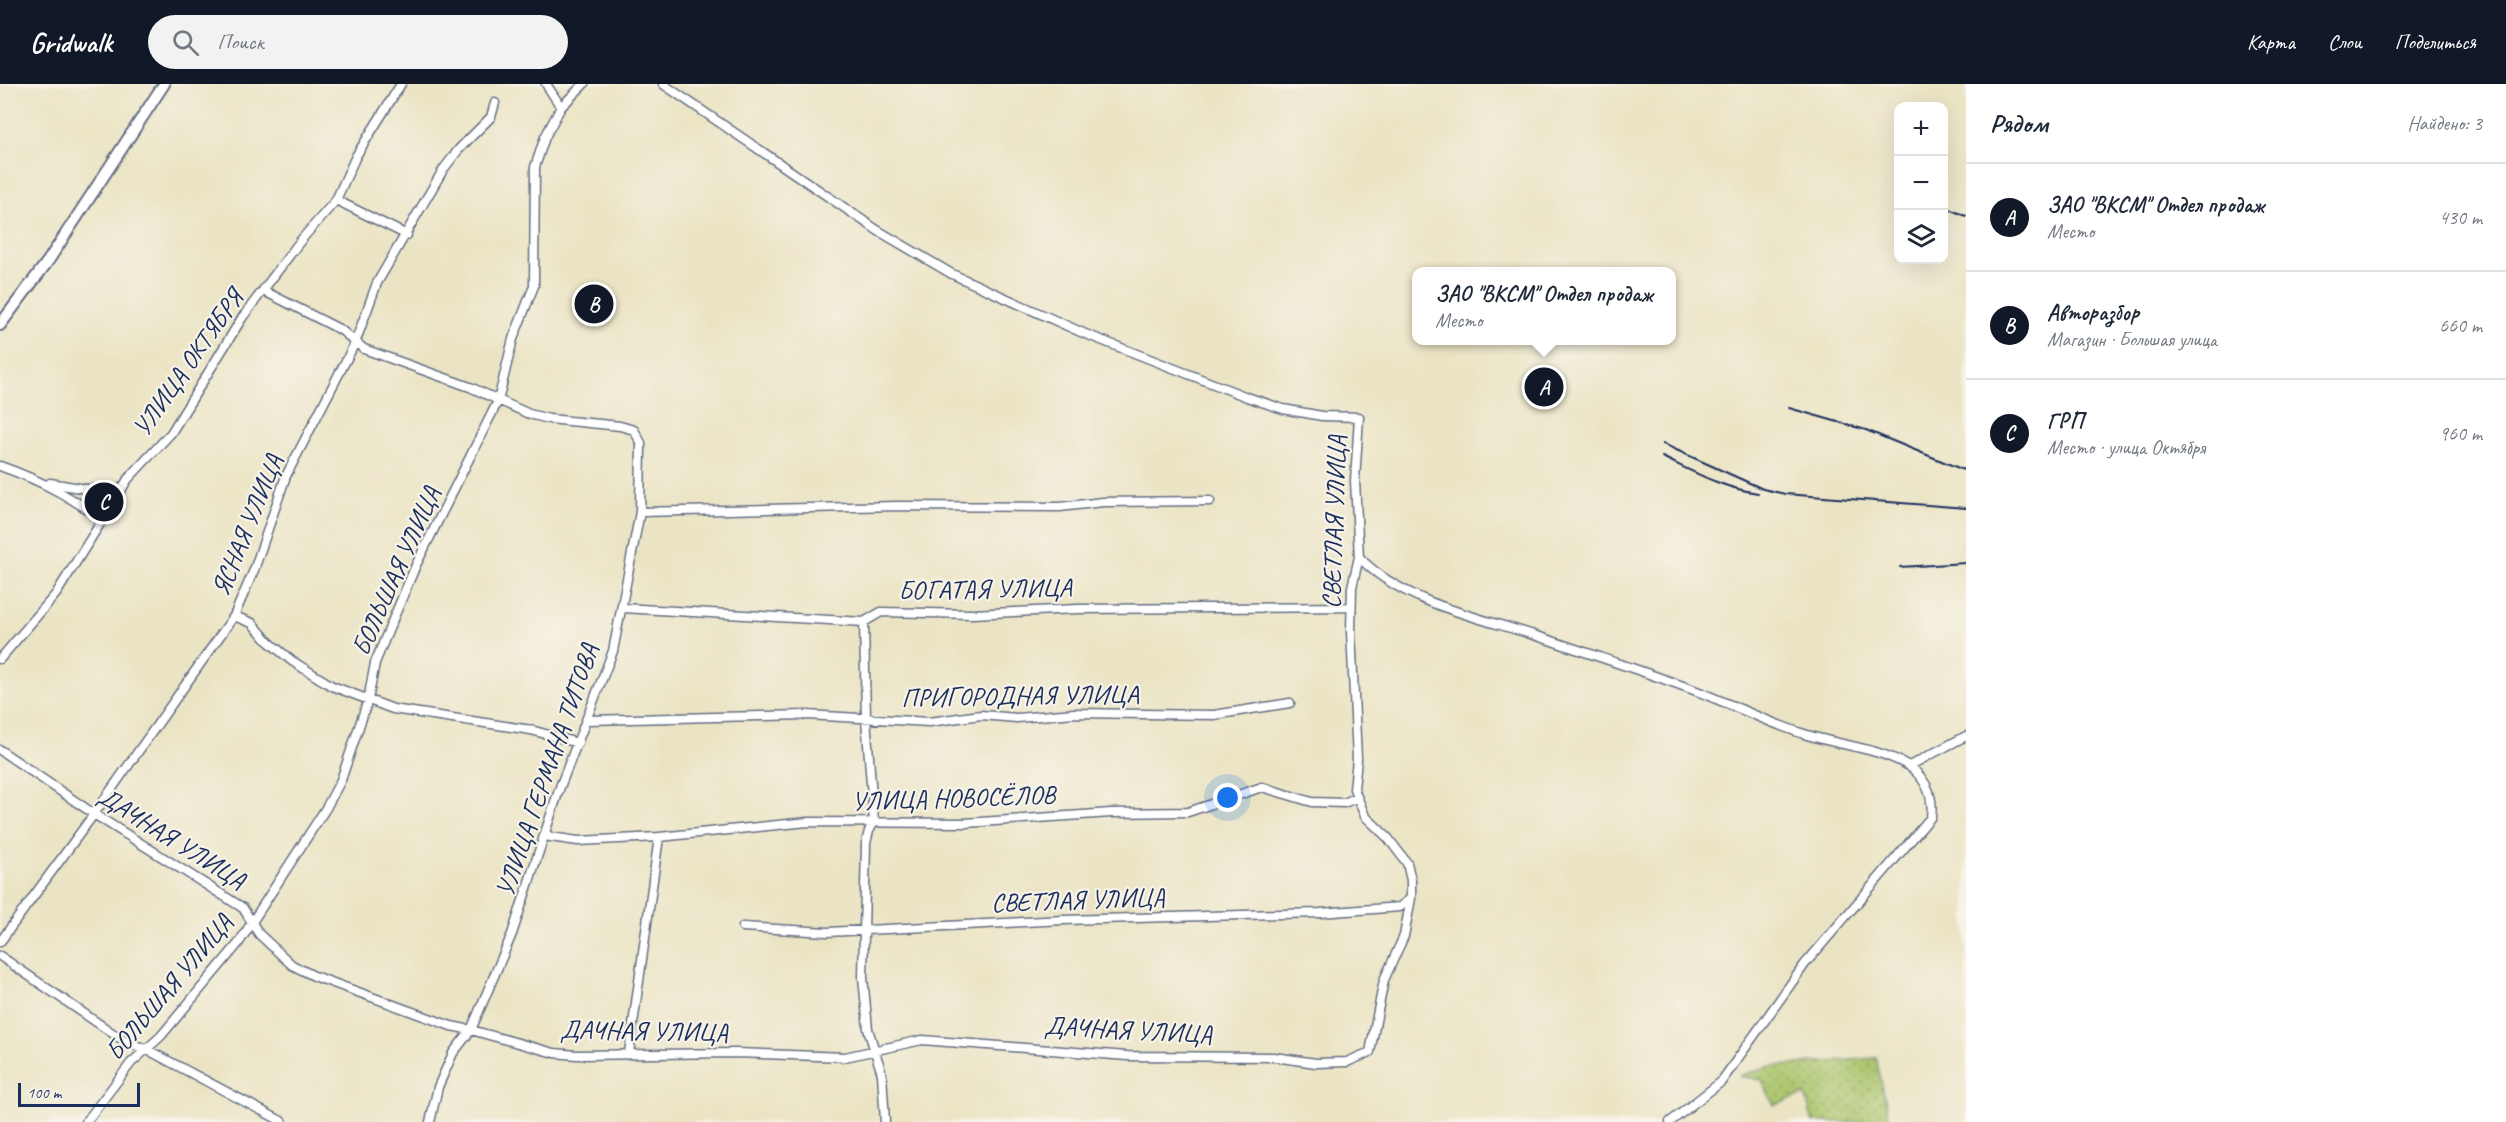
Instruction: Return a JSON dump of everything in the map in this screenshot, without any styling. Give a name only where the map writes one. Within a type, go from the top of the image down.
[{"type":"main road","points":[[0,325],[48,261],[164,84]]},
{"type":"street","name":"УЛИЦА ОКТЯБРЯ","points":[[0,659],[56,594],[128,479],[171,433],[242,318],[301,240],[336,200],[356,156],[401,84]]},
{"type":"street","points":[[546,84],[561,107]]},
{"type":"street","name":"БОЛЬШАЯ УЛИЦА","points":[[86,1122],[131,1064],[161,1036],[238,944],[326,808],[341,780],[368,700],[375,663],[388,629],[416,565],[498,401],[513,339],[534,286],[535,167],[545,136],[561,107],[584,84]]},
{"type":"street","name":"СВЕТЛАЯ УЛИЦА","points":[[663,84],[878,230],[952,274],[1083,333],[1247,397],[1283,409],[1322,416],[1359,417],[1355,481],[1359,557],[1352,587],[1351,608],[1357,759],[1354,789],[1356,798]]},
{"type":"street","name":"ЯСНАЯ УЛИЦА","points":[[0,942],[234,616],[254,570],[286,476],[356,343],[377,283],[443,170],[459,149],[491,117],[495,103]]},
{"type":"street","points":[[336,200],[407,235]]},
{"type":"street","points":[[264,291],[341,330],[364,349],[470,387],[498,401]]},
{"type":"street","name":"УЛИЦА ГЕРМАНА ТИТОВА","points":[[430,1122],[438,1086],[453,1053],[471,1029],[512,933],[560,787],[613,651],[640,512],[641,443],[634,430],[620,426],[529,414],[498,401]]},
{"type":"street","points":[[0,466],[41,481],[68,495],[103,520]]},
{"type":"street","points":[[41,481],[86,489],[122,489]]},
{"type":"street","points":[[640,512],[897,506],[1060,507],[1103,502],[1210,501]]},
{"type":"street","points":[[1359,557],[1381,577],[1436,603],[1683,686],[1786,729],[1814,738],[1861,746],[1889,755],[1910,766],[1923,778],[1932,809],[1931,817],[1805,964],[1721,1082],[1670,1122]]},
{"type":"street","name":"БОГАТАЯ УЛИЦА","points":[[623,608],[864,622],[881,612],[972,614],[1077,609],[1351,608]]},
{"type":"street","points":[[234,616],[252,623],[269,642],[292,661],[322,679],[368,700],[393,709],[531,730],[578,743]]},
{"type":"street","points":[[864,622],[866,719],[874,822],[866,843],[866,929],[863,978],[868,1029],[882,1074],[885,1122]]},
{"type":"street","name":"ПРИГОРОДНАЯ УЛИЦА","points":[[587,720],[807,715],[929,722],[981,715],[1017,718],[1074,713],[1214,715],[1290,703]]},
{"type":"street","points":[[1910,766],[1966,736]]},
{"type":"street","name":"ДАЧНАЯ УЛИЦА","points":[[0,750],[94,814],[243,908],[269,946],[292,965],[433,1021],[471,1029],[554,1053],[577,1055],[736,1053],[845,1057],[922,1040],[1127,1056],[1274,1057],[1316,1063],[1347,1062],[1370,1052],[1384,980],[1404,936],[1411,898]]},
{"type":"street","name":"УЛИЦА НОВОСЁЛОВ","points":[[544,836],[578,841],[659,837],[808,822],[965,823],[1112,813],[1188,812],[1262,787],[1312,802],[1344,803],[1356,798]]},
{"type":"street","points":[[1356,798],[1365,816],[1388,838],[1407,863],[1411,898]]},
{"type":"street","points":[[628,1053],[659,837]]},
{"type":"street","name":"СВЕТЛАЯ УЛИЦА","points":[[743,927],[827,932],[1064,920],[1320,913],[1385,909],[1400,906],[1411,898]]},
{"type":"street","points":[[0,956],[124,1041],[146,1049],[283,1122]]},
{"type":"green space","points":[[1876,1058],[1890,1122],[1813,1122],[1805,1094],[1774,1105],[1762,1080],[1739,1076],[1766,1067]]},
{"type":"railway","points":[[1948,209],[1966,216]]},
{"type":"railway","points":[[1789,408],[1866,430],[1966,471]]},
{"type":"railway","points":[[1663,444],[1763,489],[1785,494],[1966,508]]},
{"type":"railway","points":[[1662,457],[1721,484],[1758,493]]},
{"type":"railway","points":[[1900,567],[1966,563]]},
{"type":"place","name":"Авторазбор","points":[[594,304]]},
{"type":"place","name":"ЗАО \"ВКСМ\" Отдел продаж","points":[[1544,387]]},
{"type":"place","name":"ГРП","points":[[104,502]]}]
